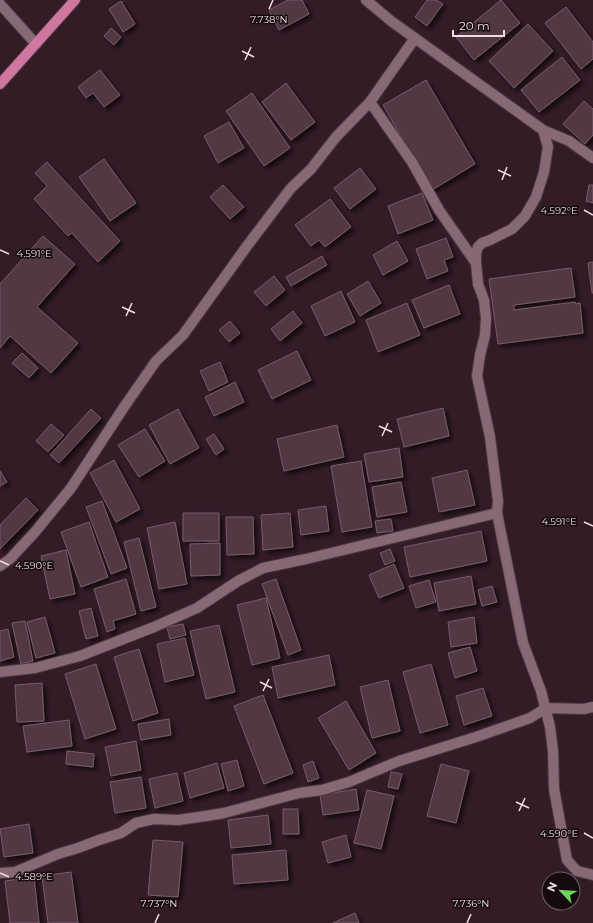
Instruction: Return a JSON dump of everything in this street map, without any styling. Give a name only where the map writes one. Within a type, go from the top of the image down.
[{"type":"main road","points":[[0,84],[75,0]]},
{"type":"street","points":[[366,0],[391,21],[543,130],[569,141],[593,158]]},
{"type":"street","points":[[0,4],[36,44]]},
{"type":"street","points":[[0,566],[10,559],[35,532],[71,488],[156,361],[183,335],[291,188],[311,169],[336,137],[370,102],[415,38]]},
{"type":"street","points":[[370,102],[412,162],[439,210],[476,263]]},
{"type":"street","points":[[543,130],[548,147],[544,172],[536,198],[525,216],[512,229],[482,243],[478,247],[476,253],[478,284],[484,300],[486,318],[485,335],[477,376],[490,438],[498,501],[497,514],[523,643],[541,691],[550,726],[553,751],[554,789],[567,860],[577,871],[593,875]]},
{"type":"street","points":[[0,672],[35,668],[80,656],[154,627],[197,608],[238,581],[263,568],[497,514]]},
{"type":"street","points":[[0,873],[15,872],[58,854],[121,833],[136,823],[154,819],[178,820],[218,814],[299,794],[322,790],[349,782],[399,761],[476,737],[530,718],[546,708],[584,709],[593,707]]},
{"type":"building","points":[[288,0],[302,0],[309,14],[279,30],[269,10]]},
{"type":"building","points":[[427,0],[436,0],[443,4],[427,26],[415,17]]},
{"type":"building","points":[[501,0],[520,23],[474,60],[456,37]]},
{"type":"building","points":[[121,1],[135,24],[123,32],[109,9]]},
{"type":"building","points":[[566,7],[593,42],[593,59],[581,69],[545,23]]},
{"type":"building","points":[[528,24],[553,51],[514,88],[489,61]]},
{"type":"building","points":[[111,28],[121,37],[114,45],[104,36]]},
{"type":"building","points":[[562,57],[580,80],[539,112],[521,90]]},
{"type":"building","points":[[100,70],[120,95],[104,107],[93,93],[86,98],[78,87]]},
{"type":"building","points":[[426,80],[475,164],[432,190],[383,105]]},
{"type":"building","points":[[286,83],[315,122],[291,140],[262,102]]},
{"type":"building","points":[[252,93],[290,148],[264,166],[226,111]]},
{"type":"building","points":[[584,101],[593,109],[593,135],[585,144],[563,124]]},
{"type":"building","points":[[229,122],[244,148],[218,163],[204,136]]},
{"type":"building","points":[[104,159],[136,203],[110,221],[79,177]]},
{"type":"building","points":[[47,162],[120,241],[98,262],[72,233],[68,236],[34,199],[47,186],[35,173]]},
{"type":"building","points":[[360,168],[376,189],[350,209],[334,188]]},
{"type":"building","points":[[223,185],[244,207],[230,219],[210,197]]},
{"type":"building","points":[[589,185],[593,185],[593,203],[586,201]]},
{"type":"building","points":[[422,193],[433,220],[398,234],[388,206]]},
{"type":"building","points":[[330,199],[351,227],[325,247],[319,240],[311,246],[295,225]]},
{"type":"building","points":[[43,236],[75,264],[37,307],[78,343],[51,373],[10,336],[0,348],[0,284]]},
{"type":"building","points":[[446,238],[453,257],[444,260],[448,271],[427,279],[416,249]]},
{"type":"building","points":[[397,241],[408,261],[383,275],[373,255]]},
{"type":"building","points":[[322,256],[327,265],[291,286],[286,277]]},
{"type":"building","points":[[593,262],[593,293],[592,293],[588,263]]},
{"type":"building","points":[[571,268],[575,297],[514,305],[514,310],[575,302],[576,304],[580,303],[583,333],[498,344],[489,279]]},
{"type":"building","points":[[274,276],[285,290],[266,306],[254,292]]},
{"type":"building","points":[[368,281],[381,303],[360,316],[347,294]]},
{"type":"building","points":[[449,285],[460,314],[424,328],[412,300]]},
{"type":"building","points":[[341,291],[355,322],[325,336],[311,306]]},
{"type":"building","points":[[407,303],[420,335],[378,352],[366,320]]},
{"type":"building","points":[[293,311],[302,323],[280,341],[271,329]]},
{"type":"building","points":[[230,321],[240,333],[229,342],[219,330]]},
{"type":"building","points":[[297,351],[311,380],[272,399],[258,370]]},
{"type":"building","points":[[22,353],[38,368],[29,378],[12,363]]},
{"type":"building","points":[[220,362],[228,382],[209,391],[200,371]]},
{"type":"building","points":[[235,382],[244,402],[214,416],[205,397]]},
{"type":"building","points":[[443,408],[449,436],[404,447],[397,419]]},
{"type":"building","points":[[91,409],[101,418],[59,463],[50,455]]},
{"type":"building","points":[[178,409],[199,448],[170,464],[149,425]]},
{"type":"building","points":[[51,424],[64,435],[48,452],[36,441]]},
{"type":"building","points":[[337,425],[344,457],[284,471],[277,439]]},
{"type":"building","points":[[145,429],[165,461],[139,477],[118,445]]},
{"type":"building","points":[[214,434],[224,449],[216,455],[206,439]]},
{"type":"building","points":[[399,448],[403,477],[369,482],[364,454]]},
{"type":"building","points":[[114,460],[140,509],[116,522],[90,473]]},
{"type":"building","points":[[361,461],[372,527],[342,532],[331,466]]},
{"type":"building","points":[[467,470],[475,505],[439,512],[432,478]]},
{"type":"building","points":[[0,471],[7,482],[0,486]]},
{"type":"building","points":[[401,482],[407,512],[377,517],[372,487]]},
{"type":"building","points":[[26,498],[38,510],[0,549],[0,525]]},
{"type":"building","points":[[102,501],[127,568],[111,574],[86,507]]},
{"type":"building","points":[[326,506],[329,531],[301,535],[298,510]]},
{"type":"building","points":[[183,513],[219,513],[219,541],[183,541]]},
{"type":"building","points":[[290,513],[293,547],[263,550],[261,515]]},
{"type":"building","points":[[226,517],[253,517],[254,554],[227,555]]},
{"type":"building","points":[[391,519],[393,531],[377,533],[375,521]]},
{"type":"building","points":[[89,522],[108,577],[81,587],[61,532]]},
{"type":"building","points":[[175,522],[187,584],[159,589],[147,528]]},
{"type":"building","points":[[481,531],[487,561],[410,577],[404,547]]},
{"type":"building","points":[[139,538],[156,607],[141,611],[124,542]]},
{"type":"building","points":[[220,543],[220,575],[191,576],[190,544]]},
{"type":"building","points":[[390,549],[395,561],[385,565],[380,553]]},
{"type":"building","points":[[66,550],[75,594],[50,599],[41,556]]},
{"type":"building","points":[[394,564],[404,588],[379,598],[369,575]]},
{"type":"building","points":[[471,576],[476,604],[439,611],[434,583]]},
{"type":"building","points":[[126,579],[136,614],[113,621],[115,629],[107,632],[94,589]]},
{"type":"building","points":[[276,579],[301,650],[288,655],[262,584]]},
{"type":"building","points":[[429,580],[436,602],[416,608],[409,586]]},
{"type":"building","points":[[492,586],[497,602],[482,606],[478,590]]},
{"type":"building","points":[[266,598],[280,658],[252,665],[237,605]]},
{"type":"building","points":[[91,608],[98,636],[86,639],[79,611]]},
{"type":"building","points":[[45,617],[55,653],[36,658],[27,622]]},
{"type":"building","points":[[474,617],[477,643],[451,647],[448,622]]},
{"type":"building","points":[[25,621],[33,661],[21,664],[12,623]]},
{"type":"building","points":[[183,624],[186,635],[170,639],[167,627]]},
{"type":"building","points":[[219,625],[235,692],[206,699],[190,631]]},
{"type":"building","points":[[8,629],[14,657],[0,661],[0,631]]},
{"type":"building","points":[[185,638],[194,675],[165,682],[157,644]]},
{"type":"building","points":[[470,647],[477,671],[455,678],[448,653]]},
{"type":"building","points":[[139,649],[158,713],[133,721],[114,657]]},
{"type":"building","points":[[329,655],[335,685],[278,698],[272,667]]},
{"type":"building","points":[[96,664],[116,729],[85,739],[65,674]]},
{"type":"building","points":[[431,664],[448,725],[420,733],[403,672]]},
{"type":"building","points":[[388,680],[400,731],[372,738],[360,687]]},
{"type":"building","points":[[42,683],[44,721],[17,722],[15,685]]},
{"type":"building","points":[[483,688],[492,716],[464,725],[456,696]]},
{"type":"building","points":[[263,695],[293,773],[264,784],[234,706]]},
{"type":"building","points":[[346,701],[376,753],[349,770],[318,718]]},
{"type":"building","points":[[169,719],[171,735],[141,740],[138,724]]},
{"type":"building","points":[[69,720],[72,746],[27,752],[23,726]]},
{"type":"building","points":[[136,741],[141,770],[111,776],[105,747]]},
{"type":"building","points":[[67,751],[94,754],[93,767],[66,764]]},
{"type":"building","points":[[237,760],[244,786],[228,791],[221,764]]},
{"type":"building","points":[[313,761],[319,778],[308,782],[303,765]]},
{"type":"building","points":[[217,763],[224,788],[190,798],[184,773]]},
{"type":"building","points":[[441,764],[469,771],[456,823],[427,816]]},
{"type":"building","points":[[391,772],[402,774],[398,789],[388,787]]},
{"type":"building","points":[[177,773],[183,801],[155,808],[149,779]]},
{"type":"building","points":[[141,777],[146,808],[115,813],[110,782]]},
{"type":"building","points":[[356,789],[359,810],[323,815],[320,795]]},
{"type":"building","points":[[367,790],[394,796],[381,849],[354,843]]},
{"type":"building","points":[[283,809],[298,809],[299,834],[283,834]]},
{"type":"building","points":[[268,815],[271,844],[231,848],[228,820]]},
{"type":"building","points":[[29,824],[33,853],[4,857],[0,829]]},
{"type":"building","points":[[346,835],[351,857],[328,863],[322,842]]},
{"type":"building","points":[[153,840],[183,842],[178,897],[148,895]]},
{"type":"building","points":[[286,850],[288,880],[234,884],[232,855]]},
{"type":"building","points":[[71,872],[78,923],[48,923],[42,876]]},
{"type":"building","points":[[34,877],[39,923],[10,923],[5,881]]},
{"type":"building","points":[[355,913],[359,923],[333,923]]}]
